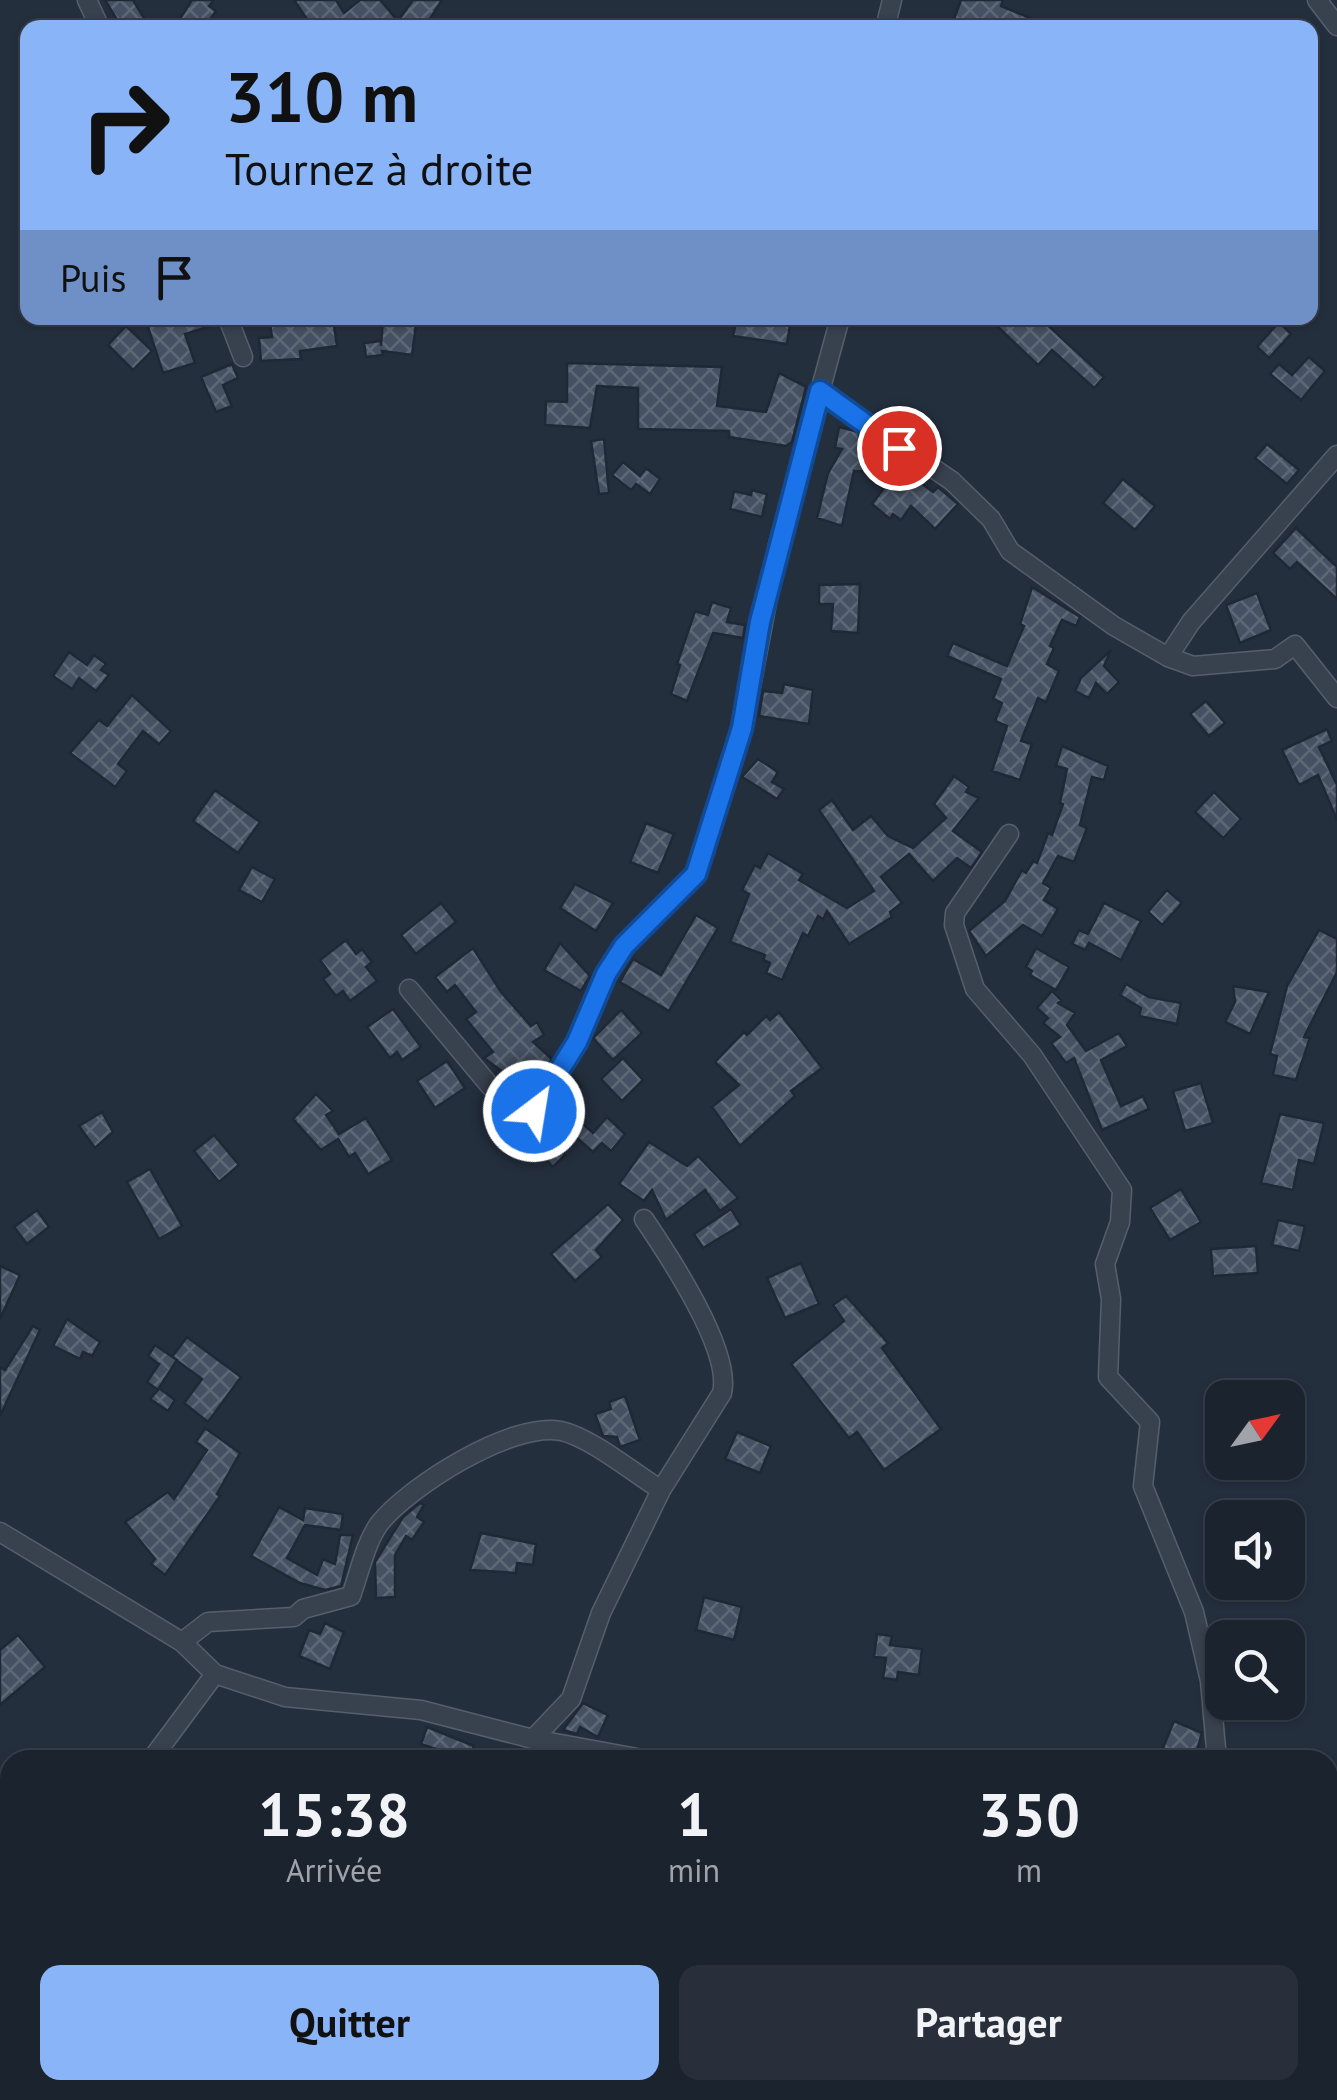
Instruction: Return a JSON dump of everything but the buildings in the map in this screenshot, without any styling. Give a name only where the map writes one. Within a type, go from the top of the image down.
[{"type":"street","points":[[1318,0],[1337,26]]},
{"type":"street","points":[[231,325],[243,357]]},
{"type":"street","points":[[409,988],[490,1086],[534,1111],[577,1042],[606,974],[624,946],[696,874],[742,728],[760,622],[838,325]]},
{"type":"street","points":[[820,391],[952,480],[990,519],[1010,551],[1114,626],[1168,658],[1193,666],[1276,659],[1296,646],[1337,698]]},
{"type":"street","points":[[1168,658],[1192,622],[1337,455]]},
{"type":"street","points":[[1008,834],[955,913],[954,925],[975,989],[1032,1055],[1122,1190],[1120,1222],[1104,1264],[1111,1299],[1108,1377],[1150,1422],[1144,1486],[1194,1612],[1210,1681],[1217,1750]]},
{"type":"street","points":[[533,1739],[572,1699],[601,1614],[661,1490],[722,1393],[725,1378],[714,1339],[644,1219]]},
{"type":"street","points":[[182,1642],[208,1622],[294,1618],[303,1609],[350,1596],[376,1528],[389,1513],[451,1468],[517,1437],[561,1431],[661,1490]]},
{"type":"street","points":[[0,1532],[182,1642],[215,1674],[286,1696],[421,1710],[593,1750]]},
{"type":"street","points":[[158,1750],[215,1674]]},
{"type":"route","points":[[534,1111],[577,1042],[606,974],[624,946],[696,874],[742,728],[760,622],[820,391],[899,448]]}]
